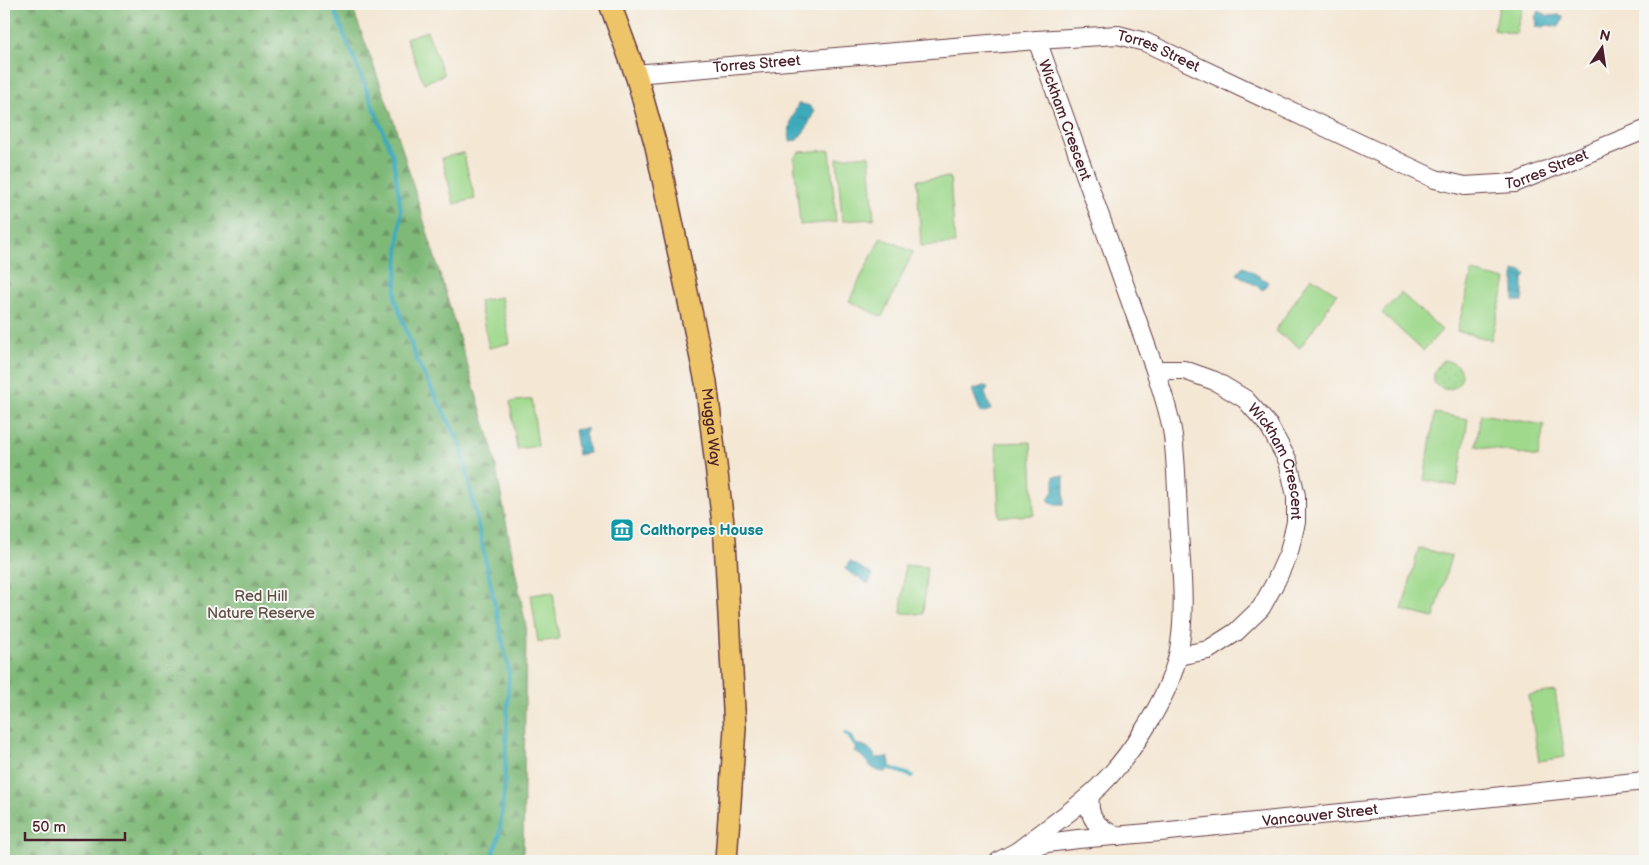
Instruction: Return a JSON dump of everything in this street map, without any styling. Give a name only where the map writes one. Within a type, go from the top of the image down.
[{"type":"main road","name":"Mugga Way","points":[[610,4],[636,74],[656,146],[706,382],[725,540],[734,728],[726,861]]},
{"type":"street","name":"Torres Street","points":[[636,74],[1037,40],[1118,35],[1145,42],[1436,178],[1465,186],[1514,183],[1645,130]]},
{"type":"street","name":"Wickham Crescent","points":[[1018,851],[1090,795],[1119,765],[1144,731],[1165,691],[1178,656],[1182,615],[1182,580],[1173,434],[1155,370],[1037,40]]},
{"type":"street","name":"Wickham Crescent","points":[[1155,370],[1184,370],[1215,381],[1245,398],[1269,426],[1288,461],[1296,496],[1296,522],[1290,552],[1261,608],[1236,632],[1208,650],[1178,656]]},
{"type":"street","name":"Vancouver Street","points":[[999,861],[1018,851],[1047,843],[1645,781]]},
{"type":"street","points":[[1090,795],[1090,809],[1097,825],[1103,831],[1118,836]]},
{"type":"green space","name":"Red Hill Nature Reserve","points":[[4,4],[351,4],[394,122],[492,447],[526,627],[523,861],[4,861]]},
{"type":"green space","points":[[1500,4],[1523,4],[1516,34],[1494,30]]},
{"type":"green space","points":[[427,31],[444,75],[424,83],[406,38]]},
{"type":"green space","points":[[830,150],[836,222],[800,225],[794,158],[799,152]]},
{"type":"green space","points":[[463,153],[475,199],[454,204],[442,158]]},
{"type":"green space","points":[[869,155],[874,219],[842,221],[837,158]]},
{"type":"green space","points":[[950,177],[955,244],[921,246],[917,180]]},
{"type":"green space","points":[[881,237],[913,252],[882,317],[849,301]]},
{"type":"green space","points":[[1472,272],[1506,280],[1491,340],[1457,331]]},
{"type":"green space","points":[[1311,277],[1337,294],[1300,348],[1275,331]]},
{"type":"green space","points":[[1401,293],[1442,330],[1423,351],[1382,313]]},
{"type":"green space","points":[[501,297],[510,343],[489,348],[479,301]]},
{"type":"green space","points":[[1443,360],[1454,363],[1460,368],[1462,374],[1461,380],[1452,388],[1446,389],[1434,383],[1435,372]]},
{"type":"green space","points":[[532,399],[538,446],[517,449],[510,402]]},
{"type":"green space","points":[[1435,413],[1468,419],[1457,486],[1424,480]]},
{"type":"green space","points":[[1481,414],[1544,425],[1538,457],[1476,446]]},
{"type":"green space","points":[[1031,442],[1034,515],[999,517],[996,443]]},
{"type":"green space","points":[[1419,548],[1451,556],[1434,618],[1402,610]]},
{"type":"green space","points":[[905,565],[927,567],[923,614],[901,613]]},
{"type":"green space","points":[[553,592],[559,639],[538,642],[531,595]]},
{"type":"green space","points":[[1555,691],[1565,757],[1539,761],[1528,695]]},
{"type":"water","points":[[1539,11],[1549,16],[1563,16],[1563,20],[1558,27],[1548,25],[1539,28],[1535,26],[1537,22],[1535,17]]},
{"type":"water","points":[[798,104],[808,105],[814,112],[806,129],[797,140],[790,141],[790,126]]},
{"type":"water","points":[[1243,266],[1268,282],[1263,290],[1237,274]]},
{"type":"water","points":[[1514,271],[1523,271],[1526,275],[1523,279],[1523,301],[1514,301]]},
{"type":"water","points":[[986,386],[988,389],[985,393],[991,410],[981,413],[972,390]]},
{"type":"water","points":[[587,428],[585,432],[589,453],[578,455],[574,430]]},
{"type":"water","points":[[1054,476],[1064,476],[1064,504],[1052,504],[1048,499],[1054,490]]},
{"type":"water","points":[[850,561],[873,575],[868,584],[845,569]]},
{"type":"water","points":[[857,745],[863,745],[868,748],[876,758],[888,757],[890,765],[888,770],[881,772],[872,767],[854,751]]},
{"type":"waterway","points":[[332,4],[393,156],[401,211],[395,299],[417,361],[461,445],[509,671],[504,793],[499,836],[490,861]]},
{"type":"waterway","points":[[845,733],[856,746]]},
{"type":"waterway","points":[[890,768],[912,776]]},
{"type":"place","name":"Calthorpes House","points":[[622,530]]}]
